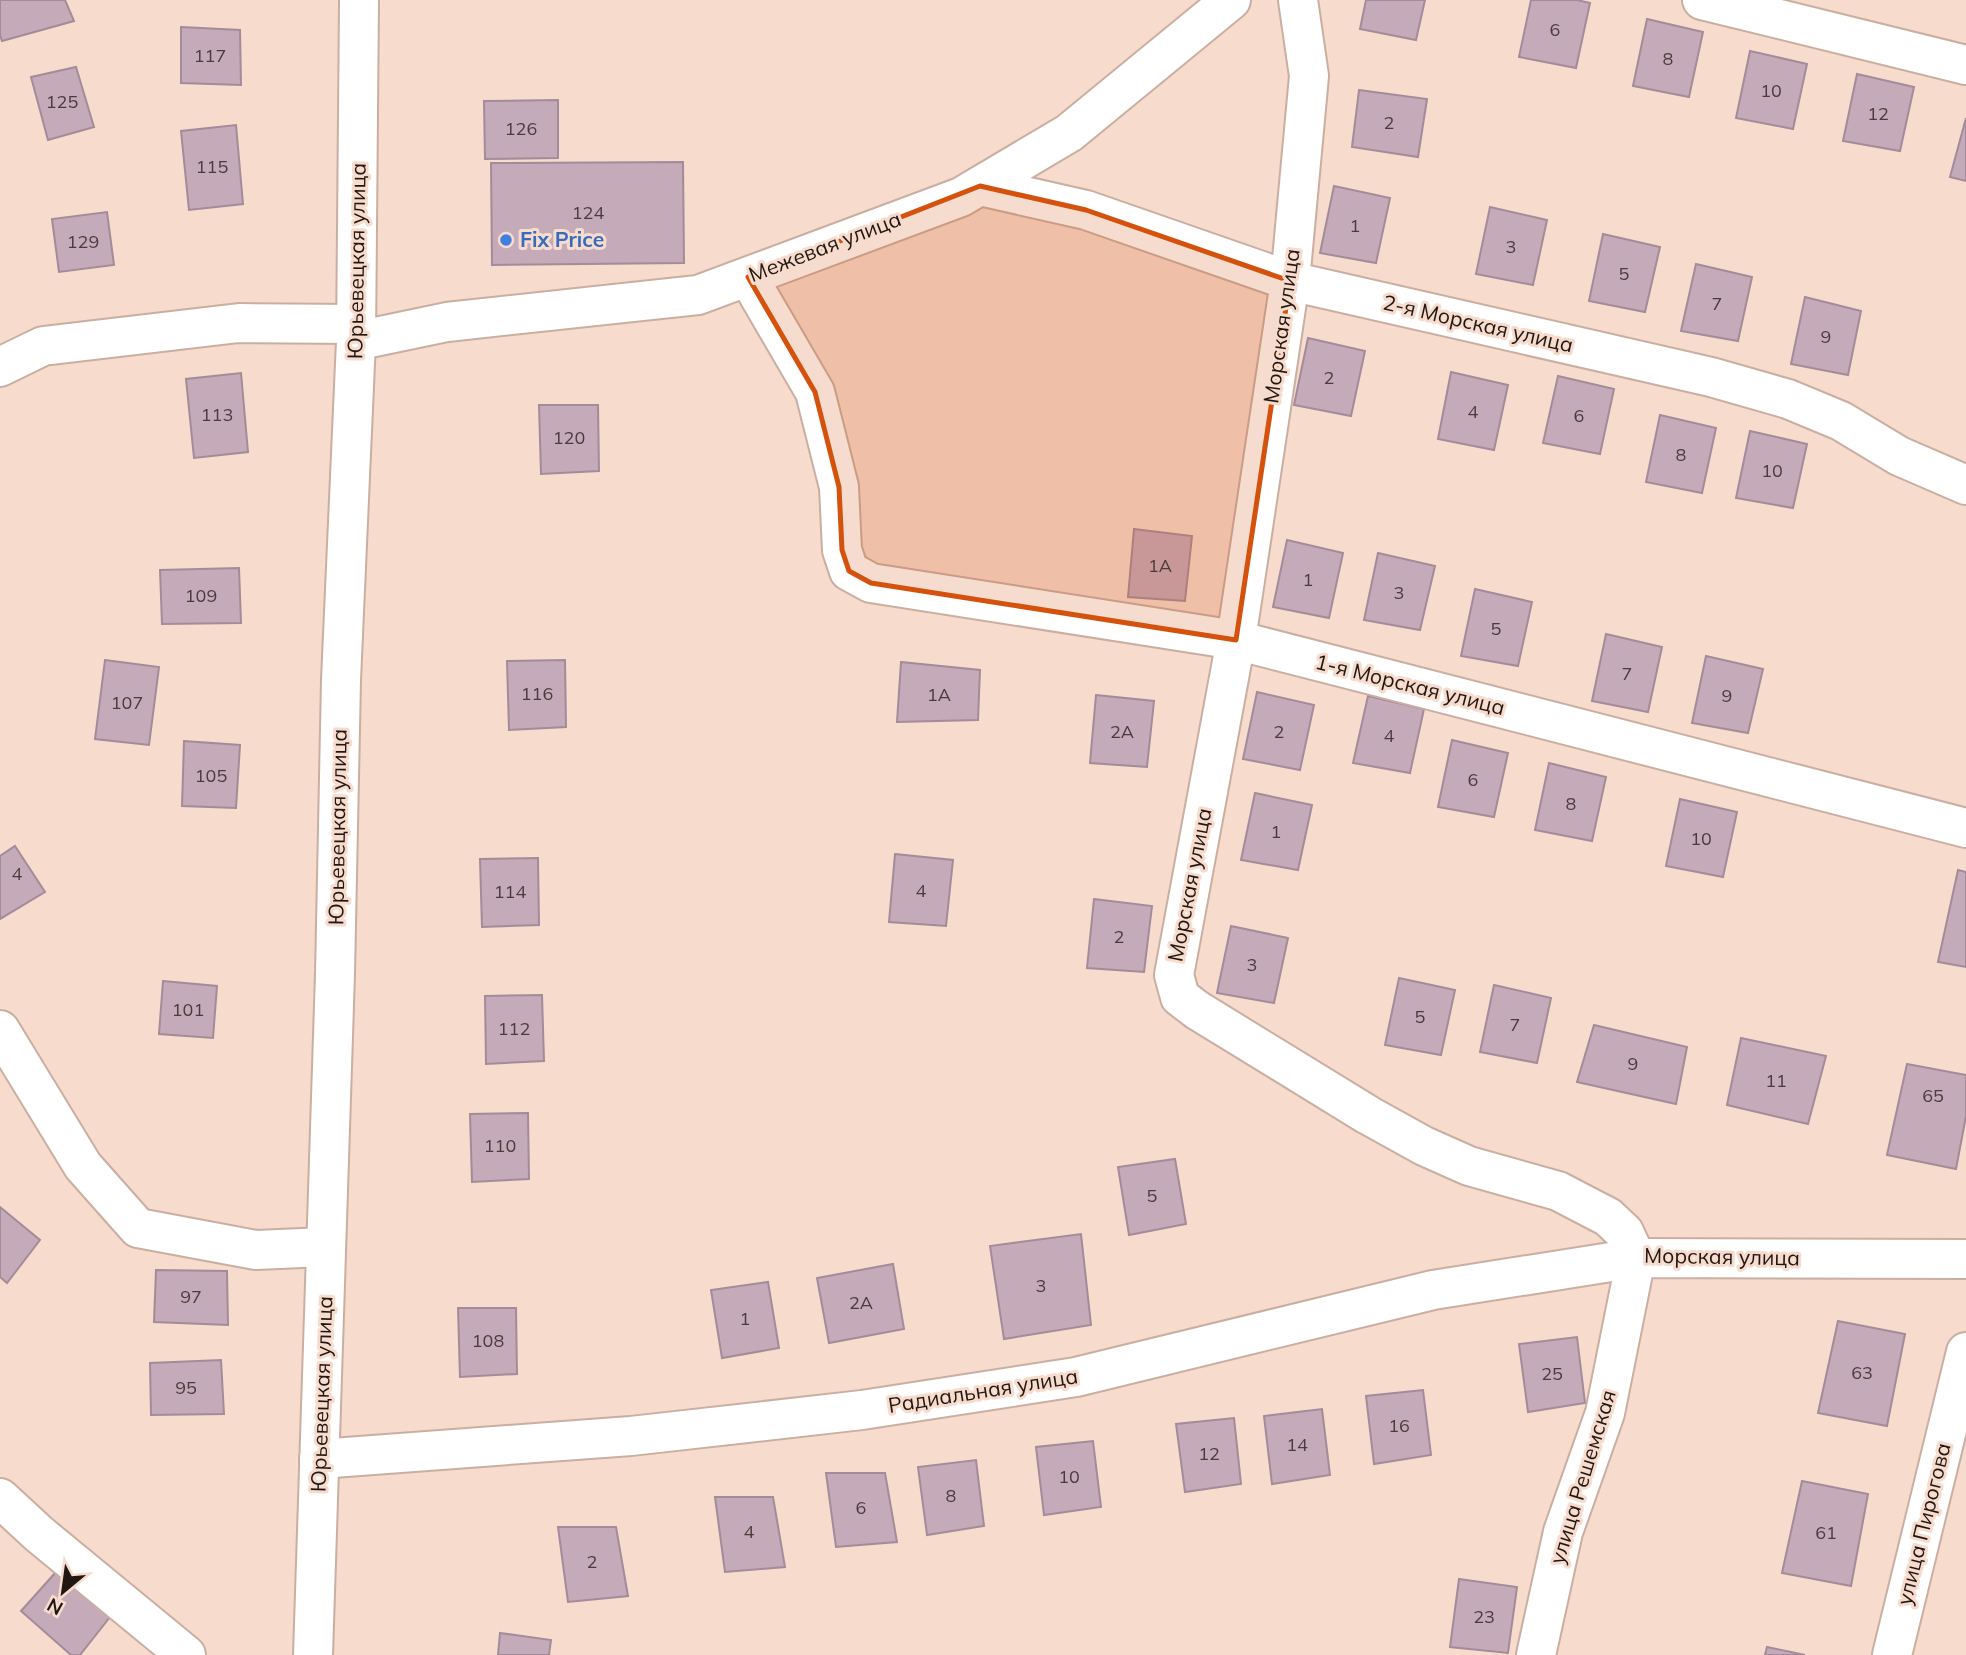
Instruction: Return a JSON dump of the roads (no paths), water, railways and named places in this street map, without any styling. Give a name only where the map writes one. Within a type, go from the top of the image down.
[{"type":"street","name":"Юрьевецкая улица","points":[[313,1655],[341,680],[356,333],[359,0]]},
{"type":"street","name":"Межевая улица","points":[[0,367],[43,346],[239,323],[356,333],[698,295],[961,197],[981,186],[1069,133],[1231,0]]},
{"type":"street","name":"Морская улица","points":[[1298,0],[1309,76],[1290,281],[1236,640],[1174,975],[1180,998],[1368,1115],[1424,1146],[1469,1166],[1558,1191],[1608,1217],[1624,1231],[1636,1258],[1966,1259]]},
{"type":"street","points":[[1702,0],[1966,65]]},
{"type":"street","name":"2-я Морская улица","points":[[981,186],[1086,210],[1290,281],[1711,377],[1788,399],[1841,421],[1899,456],[1966,485]]},
{"type":"street","name":"1-я Морская улица","points":[[748,277],[815,392],[839,487],[842,550],[849,571],[871,583],[1236,640],[1966,828]]},
{"type":"street","points":[[0,1030],[83,1166],[138,1228],[256,1250],[326,1247]]},
{"type":"street","name":"Радиальная улица","points":[[319,1459],[631,1436],[902,1404],[1076,1377],[1433,1290],[1636,1258]]},
{"type":"street","name":"улица Решемская","points":[[1536,1655],[1563,1532],[1605,1413],[1636,1258]]},
{"type":"street","name":"улица Пирогова","points":[[1892,1655],[1966,1352]]},
{"type":"street","points":[[0,1499],[186,1655]]},
{"type":"place","name":"Fix Price","points":[[506,240]]}]
